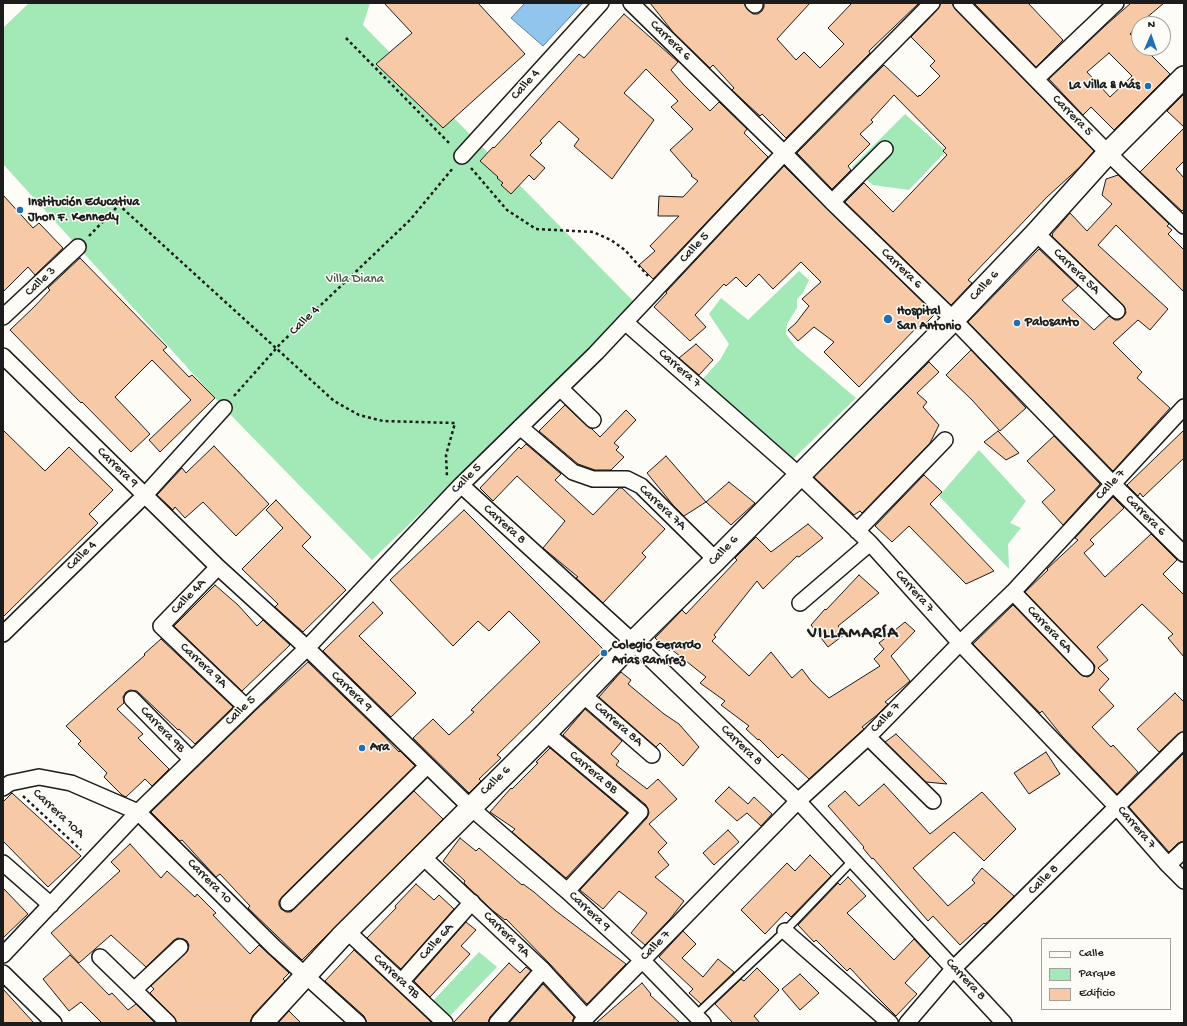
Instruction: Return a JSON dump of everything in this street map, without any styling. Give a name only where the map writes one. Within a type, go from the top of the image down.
[{"type":"main road","name":"Calle 6","points":[[262,1023],[347,931],[546,733],[633,642],[716,560],[953,319],[1036,233],[1108,153],[1184,77]]},
{"type":"street","name":"Calle 4","points":[[462,156],[601,3]]},
{"type":"street","name":"Carrera 6","points":[[631,3],[832,202],[953,319],[1112,483],[1184,554]]},
{"type":"street","name":"Calle 5","points":[[3,956],[138,812],[307,648],[454,483],[520,427],[561,389],[784,153],[932,3]]},
{"type":"street","name":"Carrera 5","points":[[961,3],[1108,153],[1184,226]]},
{"type":"street","points":[[1036,79],[1116,3]]},
{"type":"street","points":[[832,202],[885,149]]},
{"type":"street","name":"Carrera 5A","points":[[1036,233],[1117,311]]},
{"type":"street","name":"Calle 3","points":[[3,317],[78,247]]},
{"type":"street","name":"Carrera 7","points":[[625,322],[799,475],[870,543],[960,643],[1117,807],[1184,881]]},
{"type":"street","name":"Carrera 9","points":[[3,356],[218,567],[307,648],[470,807],[567,891],[642,960],[700,1019]]},
{"type":"street","points":[[561,389],[593,420]]},
{"type":"street","name":"Calle 7","points":[[584,1020],[798,801],[868,736],[1012,592],[1184,406]]},
{"type":"street","name":"Calle 4","points":[[3,634],[145,495],[224,408]]},
{"type":"street","name":"Carrera 7A","points":[[520,427],[572,472],[593,479],[627,479],[641,486],[716,560]]},
{"type":"street","points":[[857,531],[946,440]]},
{"type":"street","name":"Carrera 8","points":[[454,483],[633,642],[798,801],[1004,1023]]},
{"type":"street","points":[[800,603],[870,543]]},
{"type":"street","name":"Calle 4A","points":[[161,626],[218,567]]},
{"type":"street","name":"Carrera 6A","points":[[1012,592],[1086,668]]},
{"type":"street","name":"Carrera 9A","points":[[161,626],[246,707]]},
{"type":"street","name":"Carrera 8A","points":[[583,695],[652,755]]},
{"type":"street","name":"Carrera 9B","points":[[132,700],[192,760]]},
{"type":"street","name":"Carrera 8B","points":[[546,733],[640,812],[567,891]]},
{"type":"street","points":[[868,736],[933,801]]},
{"type":"street","name":"Calle 8","points":[[907,1023],[954,968],[1184,740]]},
{"type":"street","points":[[288,903],[427,766]]},
{"type":"street","name":"Carrera 10","points":[[6,785],[39,777],[71,783],[138,812],[274,947],[358,1023]]},
{"type":"street","points":[[1168,865],[1184,850]]},
{"type":"street","name":"Carrera 9A","points":[[422,856],[543,970],[584,1020]]},
{"type":"street","points":[[3,863],[51,905]]},
{"type":"street","name":"Calle 6A","points":[[401,982],[472,902]]},
{"type":"street","name":"Carrera 9B","points":[[347,931],[445,1023]]},
{"type":"street","points":[[785,931],[890,1023]]},
{"type":"street","points":[[134,990],[180,948]]},
{"type":"street","points":[[100,957],[168,1023]]},
{"type":"street","points":[[497,1023],[543,970]]},
{"type":"street","points":[[3,972],[54,1023]]},
{"type":"lane","points":[[700,1019],[853,860]]},
{"type":"path","points":[[346,38],[462,156],[507,210],[536,229],[593,232],[611,240],[625,250],[652,280]]},
{"type":"path","name":"Calle 4","points":[[224,408],[281,343],[410,220],[462,156]]},
{"type":"path","points":[[78,247],[119,206],[334,401],[359,415],[383,421],[455,423],[446,455],[446,469],[454,483]]},
{"type":"path","name":"Carrera 10A","points":[[6,785],[93,861]]},
{"type":"green space","name":"Villa Diana","points":[[29,3],[370,3],[363,25],[637,305],[372,560],[224,408],[3,164],[3,28]]},
{"type":"green space","points":[[905,114],[946,151],[909,190],[873,185],[852,167]]},
{"type":"green space","points":[[799,271],[809,280],[803,293],[797,299],[797,308],[787,324],[786,334],[796,347],[856,398],[791,461],[699,383],[720,360],[729,344],[709,314],[721,298],[748,320]]},
{"type":"green space","points":[[979,450],[1026,501],[1010,523],[1021,528],[1008,544],[1009,569],[939,496]]},
{"type":"green space","points":[[479,952],[497,967],[448,1018],[431,1003]]},
{"type":"water","points":[[525,3],[583,3],[543,46],[511,18]]},
{"type":"building","points":[[384,3],[478,3],[525,54],[443,128],[376,64],[412,33]]},
{"type":"building","points":[[650,3],[744,3],[747,9],[753,14],[758,14],[762,11],[764,3],[810,3],[777,39],[796,60],[804,52],[820,68],[844,44],[828,28],[852,3],[919,3],[869,51],[870,53],[786,138],[762,114],[760,116],[732,90],[734,88],[713,65],[710,68],[673,32]]},
{"type":"building","points":[[941,3],[952,3],[955,9],[1094,151],[1081,166],[1047,197],[968,280],[972,283],[951,305],[845,202],[864,183],[893,212],[947,155],[943,151],[946,148],[894,95],[871,120],[873,122],[860,134],[870,144],[848,166],[851,170],[832,189],[797,153],[884,65],[918,97],[940,76],[930,66],[935,61],[911,37],[938,9]]},
{"type":"building","points":[[974,3],[1028,3],[1063,40],[1036,67]]},
{"type":"building","points":[[1131,3],[1164,3],[1149,16],[1131,16],[1131,56],[1152,56],[1170,74],[1114,130],[1091,107],[1083,115],[1049,79]],"holes":[[[1109,53],[1132,76],[1110,97],[1087,72]]]},
{"type":"building","points":[[624,14],[678,62],[671,70],[710,111],[719,102],[747,129],[744,133],[768,157],[653,279],[639,265],[655,251],[650,246],[679,216],[658,216],[659,196],[683,197],[698,181],[691,176],[692,175],[670,150],[693,129],[671,107],[678,101],[646,69],[624,93],[654,120],[612,179],[574,146],[579,139],[559,121],[540,141],[542,143],[530,155],[545,168],[534,180],[529,175],[511,194],[501,185],[503,183],[497,178],[498,177],[480,161],[507,134],[579,54],[584,58]]},
{"type":"building","points":[[1184,94],[1184,127],[1167,111]]},
{"type":"building","points":[[1184,128],[1184,161],[1176,169],[1184,178],[1184,209],[1182,211],[1140,172]]},
{"type":"building","points":[[784,166],[935,314],[924,325],[921,323],[859,387],[824,352],[834,342],[814,327],[798,341],[788,330],[796,323],[809,306],[802,299],[821,282],[801,262],[773,289],[759,274],[746,287],[736,277],[726,286],[724,284],[695,315],[706,327],[690,341],[654,307],[667,293],[666,292]]},
{"type":"building","points":[[1118,175],[1169,224],[1167,226],[1172,230],[1168,234],[1184,250],[1184,292],[1116,225],[1098,245],[1168,309],[1150,330],[1138,320],[1113,343],[1142,372],[1137,378],[1170,408],[1113,471],[968,322],[1039,249],[1078,286],[1062,300],[1094,330],[1109,316],[1115,320],[1119,320],[1123,317],[1126,313],[1123,305],[1052,236],[1052,234],[1070,213],[1087,231],[1112,204],[1102,195],[1106,179]]},
{"type":"building","name":"Institución Educativa Jhon F. Kennedy","points":[[3,195],[33,228],[39,223],[63,248],[35,275],[28,267],[3,292]]},
{"type":"building","points":[[80,258],[167,347],[163,350],[189,377],[192,375],[215,398],[160,452],[149,440],[191,400],[152,360],[115,397],[150,434],[131,452],[10,330],[50,290],[48,288]]},
{"type":"building","points":[[696,344],[713,360],[699,375],[679,358]]},
{"type":"building","points":[[971,350],[1026,408],[1000,431],[972,400],[946,375]]},
{"type":"building","points":[[929,362],[939,372],[917,393],[927,402],[923,407],[939,425],[930,443],[862,513],[860,511],[854,515],[814,477]]},
{"type":"building","points":[[565,405],[600,437],[626,410],[636,420],[614,443],[619,447],[616,450],[624,457],[611,470],[595,470],[578,464],[539,431]]},
{"type":"building","points":[[3,430],[45,471],[69,447],[113,490],[89,514],[98,523],[3,617]]},
{"type":"building","points":[[1184,430],[1184,458],[1143,497],[1140,493],[1138,496],[1127,485]]},
{"type":"building","points":[[998,431],[1019,453],[1006,460],[984,442]]},
{"type":"building","points":[[1054,436],[1100,484],[1063,525],[1042,502],[1055,490],[1027,461]]},
{"type":"building","points":[[526,444],[561,474],[555,480],[593,515],[619,488],[622,488],[665,529],[642,553],[646,557],[603,603],[576,578],[578,577],[543,548],[565,521],[517,476],[493,501],[480,488],[519,447],[521,449]]},
{"type":"building","points":[[214,446],[269,504],[236,536],[203,502],[185,518],[175,507],[173,510],[157,495],[182,468],[186,473]]},
{"type":"building","points":[[666,456],[706,502],[684,516],[647,473]]},
{"type":"building","points":[[924,475],[942,492],[930,504],[994,571],[966,584],[909,526],[892,542],[875,526]]},
{"type":"building","points":[[729,482],[755,503],[731,525],[706,502]]},
{"type":"building","points":[[1113,497],[1124,508],[1090,540],[1094,544],[1084,553],[1105,577],[1151,534],[1177,560],[1163,574],[1184,595],[1184,657],[1168,638],[1173,634],[1142,604],[1097,647],[1108,660],[1098,668],[1109,679],[1099,690],[1114,706],[1092,727],[1111,747],[1113,745],[1138,772],[1117,794],[1062,736],[1042,711],[1040,713],[973,644],[1013,605],[1080,674],[1088,677],[1092,674],[1095,666],[1092,662],[1025,592],[1078,540],[1075,538]]},
{"type":"building","points":[[276,500],[311,537],[302,546],[346,590],[303,632],[275,607],[278,604],[242,569],[283,528],[266,510]]},
{"type":"building","points":[[464,510],[604,650],[497,755],[501,758],[479,779],[481,781],[469,793],[413,738],[433,719],[449,735],[474,712],[471,710],[540,642],[509,611],[489,631],[478,621],[453,646],[390,580]]},
{"type":"building","points":[[808,524],[823,538],[799,557],[797,556],[763,589],[757,581],[714,635],[716,637],[712,641],[749,676],[771,652],[792,678],[802,669],[811,681],[829,698],[880,666],[874,659],[884,649],[879,643],[905,622],[915,631],[891,656],[910,681],[885,702],[888,704],[862,727],[864,729],[809,779],[782,754],[778,758],[759,739],[758,740],[746,729],[749,726],[721,705],[725,701],[700,683],[706,677],[671,649],[669,651],[655,638],[682,610],[686,614],[737,560],[735,558],[756,537],[771,552]]},
{"type":"building","points":[[859,575],[879,593],[838,626],[845,634],[828,647],[811,625]]},
{"type":"building","points":[[215,585],[238,605],[257,626],[263,620],[290,645],[242,691],[174,626]]},
{"type":"building","points":[[373,602],[383,613],[359,636],[416,693],[391,717],[323,651]]},
{"type":"building","points":[[161,639],[233,707],[195,744],[137,691],[130,690],[126,692],[123,697],[124,703],[117,709],[143,734],[138,738],[169,769],[152,786],[145,779],[126,797],[122,795],[104,777],[107,773],[78,744],[81,741],[66,726]]},
{"type":"building","points":[[308,662],[415,766],[282,897],[279,901],[281,909],[286,912],[291,912],[414,791],[443,819],[302,960],[248,908],[250,906],[220,874],[216,877],[182,840],[180,841],[151,812]]},
{"type":"building","points":[[621,672],[631,680],[628,684],[664,714],[679,724],[699,747],[683,766],[660,743],[656,747],[599,697]]},
{"type":"building","points":[[1175,693],[1184,702],[1184,731],[1178,734],[1159,752],[1137,729]]},
{"type":"building","points":[[585,709],[622,741],[611,754],[619,761],[616,765],[647,789],[658,779],[677,799],[649,824],[667,843],[658,852],[669,865],[655,877],[684,901],[670,919],[645,945],[631,933],[647,913],[619,891],[603,909],[580,890],[647,818],[649,813],[646,805],[563,735]]},
{"type":"building","points":[[896,734],[947,784],[926,782],[885,742]]},
{"type":"building","points":[[550,748],[627,813],[566,878],[512,832],[515,829],[490,812],[511,788],[512,789],[538,763],[536,762]]},
{"type":"building","points":[[1046,752],[1060,774],[1029,794],[1014,773]]},
{"type":"building","points":[[1184,753],[1184,841],[1178,843],[1169,852],[1129,807]]},
{"type":"building","points":[[884,784],[930,834],[982,792],[1016,829],[984,861],[954,832],[913,868],[948,906],[975,883],[972,880],[982,868],[1014,896],[990,920],[985,924],[984,923],[960,945],[933,916],[928,921],[873,858],[872,859],[863,848],[864,847],[828,806],[845,791],[859,806]]},
{"type":"building","points":[[729,787],[748,804],[754,797],[772,814],[761,826],[747,813],[737,821],[715,801]]},
{"type":"building","points":[[12,793],[81,856],[48,887],[3,841],[3,802]]},
{"type":"building","points":[[728,830],[739,842],[714,865],[703,853]]},
{"type":"building","points":[[460,838],[476,851],[479,848],[522,885],[523,884],[534,892],[556,911],[626,964],[587,1004],[506,919],[505,920],[492,910],[464,883],[465,881],[443,861]]},
{"type":"building","points":[[130,844],[161,878],[167,871],[195,897],[197,894],[216,913],[213,915],[250,954],[259,945],[289,973],[283,979],[285,981],[253,1015],[250,1023],[177,1023],[174,1017],[150,993],[154,989],[151,986],[188,950],[189,945],[187,941],[183,939],[178,938],[174,940],[146,967],[111,935],[79,963],[51,933],[120,871],[111,862]]},
{"type":"building","points":[[810,855],[831,876],[791,917],[786,912],[765,934],[741,910],[787,863],[795,871]]},
{"type":"building","points":[[848,877],[866,896],[847,913],[894,960],[914,939],[930,956],[905,983],[917,994],[896,1016],[850,968],[847,971],[816,940],[814,942],[798,925],[838,883],[840,885]]},
{"type":"building","points":[[416,884],[434,900],[439,895],[454,909],[401,969],[367,938],[396,908],[395,906]]},
{"type":"building","points":[[3,888],[28,914],[3,938]]},
{"type":"building","points":[[466,922],[476,930],[461,946],[470,954],[430,997],[414,981]]},
{"type":"building","points":[[683,931],[696,944],[682,958],[703,977],[718,959],[734,972],[701,1004],[689,993],[693,989],[659,957]]},
{"type":"building","points":[[354,950],[432,1023],[367,1023],[364,1016],[325,981]]},
{"type":"building","points":[[70,955],[109,995],[112,993],[128,1010],[136,1004],[155,1023],[102,1023],[81,1002],[69,1011],[43,979]]},
{"type":"building","points":[[509,963],[520,973],[526,967],[531,971],[490,1017],[488,1023],[454,1023],[454,1022]]},
{"type":"building","points":[[757,968],[779,990],[754,1016],[760,1023],[733,1023],[715,1004],[741,979],[744,981]]},
{"type":"building","points":[[800,974],[819,993],[800,1010],[782,989]]},
{"type":"building","points":[[642,983],[651,994],[650,995],[680,1023],[596,1023]]},
{"type":"building","points":[[543,984],[574,1017],[572,1023],[509,1023]]},
{"type":"building","points":[[3,989],[34,1023],[3,1023]]},
{"type":"building","points":[[289,1011],[301,1023],[278,1023]]},
{"type":"place","name":"La Villa & Más","points":[[1148,86]]},
{"type":"place","name":"Institución Educativa Jhon F. Kennedy","points":[[20,210]]},
{"type":"place","name":"Hospital San Antonio","points":[[888,319]]},
{"type":"place","name":"Palosanto","points":[[1017,323]]},
{"type":"place","name":"Colegio Gerardo Arias Ramírez","points":[[604,653]]},
{"type":"place","name":"Ara","points":[[362,748]]},
{"type":"district","name":"VILLAMARÍA","points":[[853,634]]}]
